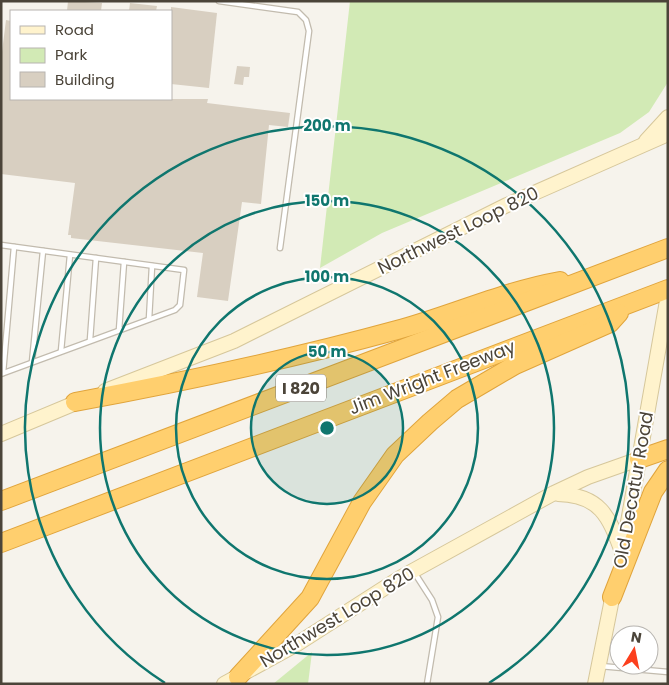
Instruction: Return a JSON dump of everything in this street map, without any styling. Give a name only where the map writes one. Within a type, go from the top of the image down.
[{"type":"highway","name":"Jim Wright Freeway","points":[[1,501],[668,248]]},
{"type":"highway","points":[[75,402],[174,384],[340,346],[443,318],[525,288],[600,274]]},
{"type":"highway","name":"Jim Wright Freeway","points":[[1,543],[668,289]]},
{"type":"highway","points":[[231,680],[310,598],[362,502],[395,456],[423,429],[456,399],[515,366],[610,323],[628,304]]},
{"type":"highway","points":[[639,459],[668,449]]},
{"type":"highway","points":[[612,597],[650,498],[668,470]]},
{"type":"main road","points":[[644,144],[668,117]]},
{"type":"main road","name":"Northwest Loop 820","points":[[1,434],[75,402],[234,341],[508,205],[668,134]]},
{"type":"main road","name":"Old Decatur Road","points":[[595,684],[612,597],[623,555],[668,295]]},
{"type":"main road","name":"Northwest Loop 820","points":[[231,680],[297,644],[414,571],[554,493],[639,459]]},
{"type":"main road","points":[[554,493],[584,498],[600,509],[612,524],[623,555]]},
{"type":"lane","points":[[219,1],[298,12],[306,20],[309,31],[280,248]]},
{"type":"lane","points":[[1,245],[184,270],[180,305],[149,319],[2,374],[14,247]]},
{"type":"lane","points":[[32,362],[43,251]]},
{"type":"lane","points":[[61,351],[70,254]]},
{"type":"lane","points":[[90,340],[96,258]]},
{"type":"lane","points":[[119,330],[124,262]]},
{"type":"lane","points":[[149,319],[152,266]]},
{"type":"lane","points":[[414,571],[432,600],[438,617],[427,684]]},
{"type":"lane","points":[[598,666],[668,672]]},
{"type":"green space","points":[[350,1],[668,1],[668,82],[649,112],[620,133],[382,233],[320,268]]},
{"type":"green space","points":[[312,652],[308,684],[273,684]]},
{"type":"building","points":[[68,1],[102,3],[101,10],[67,10]]},
{"type":"building","points":[[130,3],[157,6],[156,10],[129,10]]},
{"type":"building","points":[[171,7],[217,13],[209,88],[172,84]]},
{"type":"building","points":[[6,20],[10,21],[10,100],[208,99],[207,103],[290,113],[288,127],[269,125],[261,204],[242,202],[228,301],[197,297],[203,253],[71,238],[71,235],[68,235],[75,183],[1,174],[1,60]]},
{"type":"building","points":[[237,66],[250,67],[249,77],[244,77],[243,85],[234,84]]}]
